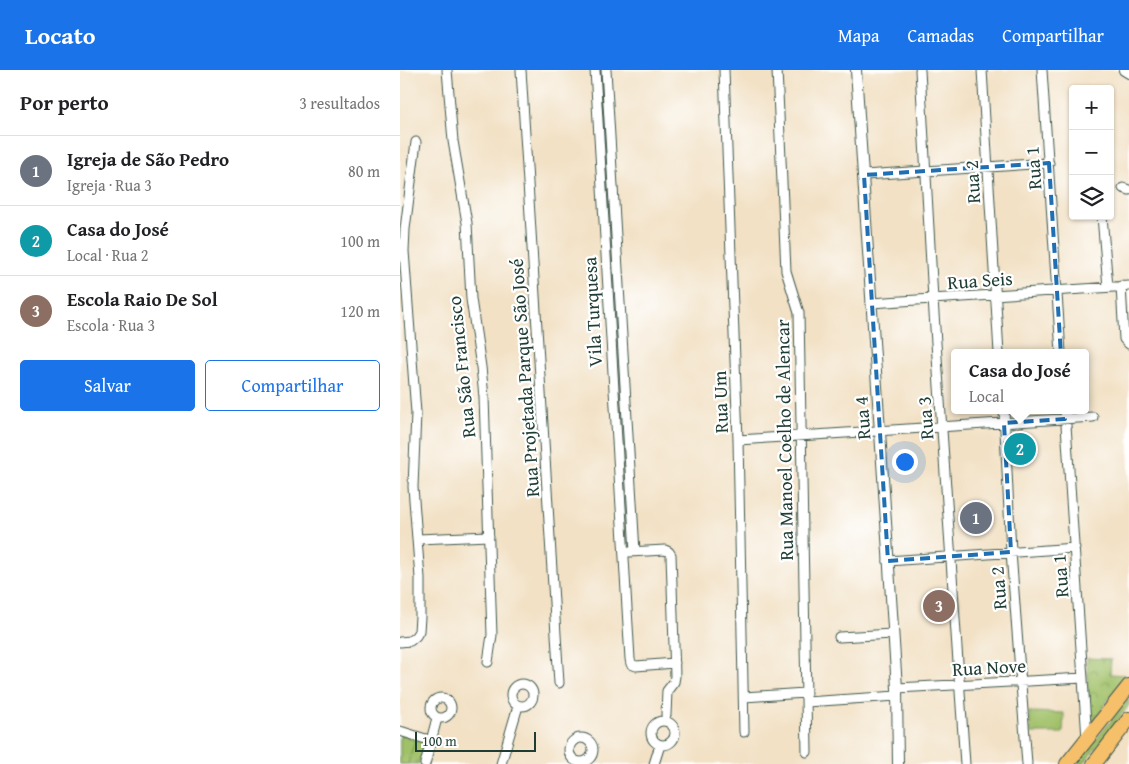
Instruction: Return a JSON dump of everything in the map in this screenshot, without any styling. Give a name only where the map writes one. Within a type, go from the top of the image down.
[{"type":"main road","points":[[1067,764],[1129,686]]},
{"type":"main road","points":[[1094,764],[1129,719]]},
{"type":"street","name":"Rua São Francisco","points":[[447,70],[453,141],[467,223],[471,299],[481,367],[492,635],[488,662]]},
{"type":"street","name":"Rua Projetada Parque São José","points":[[521,70],[559,683]]},
{"type":"street","name":"Vila Turquesa","points":[[595,70],[630,662],[636,666],[675,663]]},
{"type":"street","name":"Vila Turquesa","points":[[606,70],[635,552]]},
{"type":"street","name":"Rua Um","points":[[724,70],[738,440],[744,732]]},
{"type":"street","name":"Rua Manoel Coelho de Alencar","points":[[777,70],[786,271],[798,313],[807,752]]},
{"type":"street","name":"Rua 4","points":[[856,70],[897,692],[898,764]]},
{"type":"street","name":"Rua 3","points":[[920,70],[933,299],[965,764]]},
{"type":"street","name":"Rua 2","points":[[982,70],[999,349]]},
{"type":"street","name":"Rua 1","points":[[1042,70],[1061,349]]},
{"type":"street","points":[[1124,70],[1129,73]]},
{"type":"street","points":[[400,642],[410,641],[419,631],[420,578],[413,487],[416,412],[404,250],[416,142]]},
{"type":"street","points":[[864,175],[1049,163]]},
{"type":"street","points":[[601,188],[613,187]]},
{"type":"street","points":[[1102,220],[1108,287]]},
{"type":"street","points":[[1125,286],[1124,340],[1129,344]]},
{"type":"street","name":"Rua Seis","points":[[872,303],[1125,286]]},
{"type":"street","points":[[609,322],[620,321]]},
{"type":"street","name":"Rua 2","points":[[1004,414],[1011,552],[1026,764]]},
{"type":"street","points":[[738,440],[1004,423],[1065,415],[1093,417]]},
{"type":"street","name":"Rua 1","points":[[1065,415],[1087,739]]},
{"type":"street","points":[[618,456],[628,455]]},
{"type":"street","points":[[418,539],[489,536]]},
{"type":"street","points":[[888,561],[1075,548]]},
{"type":"street","points":[[624,553],[663,550],[670,553],[675,679],[667,692],[666,715]]},
{"type":"street","points":[[839,637],[893,634]]},
{"type":"street","name":"Rua Nove","points":[[744,696],[806,697],[1082,678]]},
{"type":"street","points":[[501,764],[518,706]]},
{"type":"street","points":[[425,764],[438,718]]},
{"type":"street","points":[[400,731],[432,741]]},
{"type":"street","points":[[654,764],[660,745]]},
{"type":"highlighted area","points":[[1049,163],[1065,419],[1004,423],[1011,552],[888,561],[864,175]]},
{"type":"green space","points":[[1087,658],[1111,659],[1110,674],[1125,675],[1089,728]]},
{"type":"green space","points":[[1129,698],[1129,705],[1083,764],[1077,764]]},
{"type":"green space","points":[[1029,712],[1064,713],[1063,733],[1031,733]]},
{"type":"green space","points":[[400,732],[424,741],[425,745],[419,764],[400,764]]},
{"type":"green space","points":[[400,736],[415,740],[408,764],[400,764]]},
{"type":"place","name":"Casa do José","points":[[1020,449]]},
{"type":"place","name":"Igreja de São Pedro","points":[[976,518]]},
{"type":"place","name":"Escola Raio De Sol","points":[[939,606]]}]
